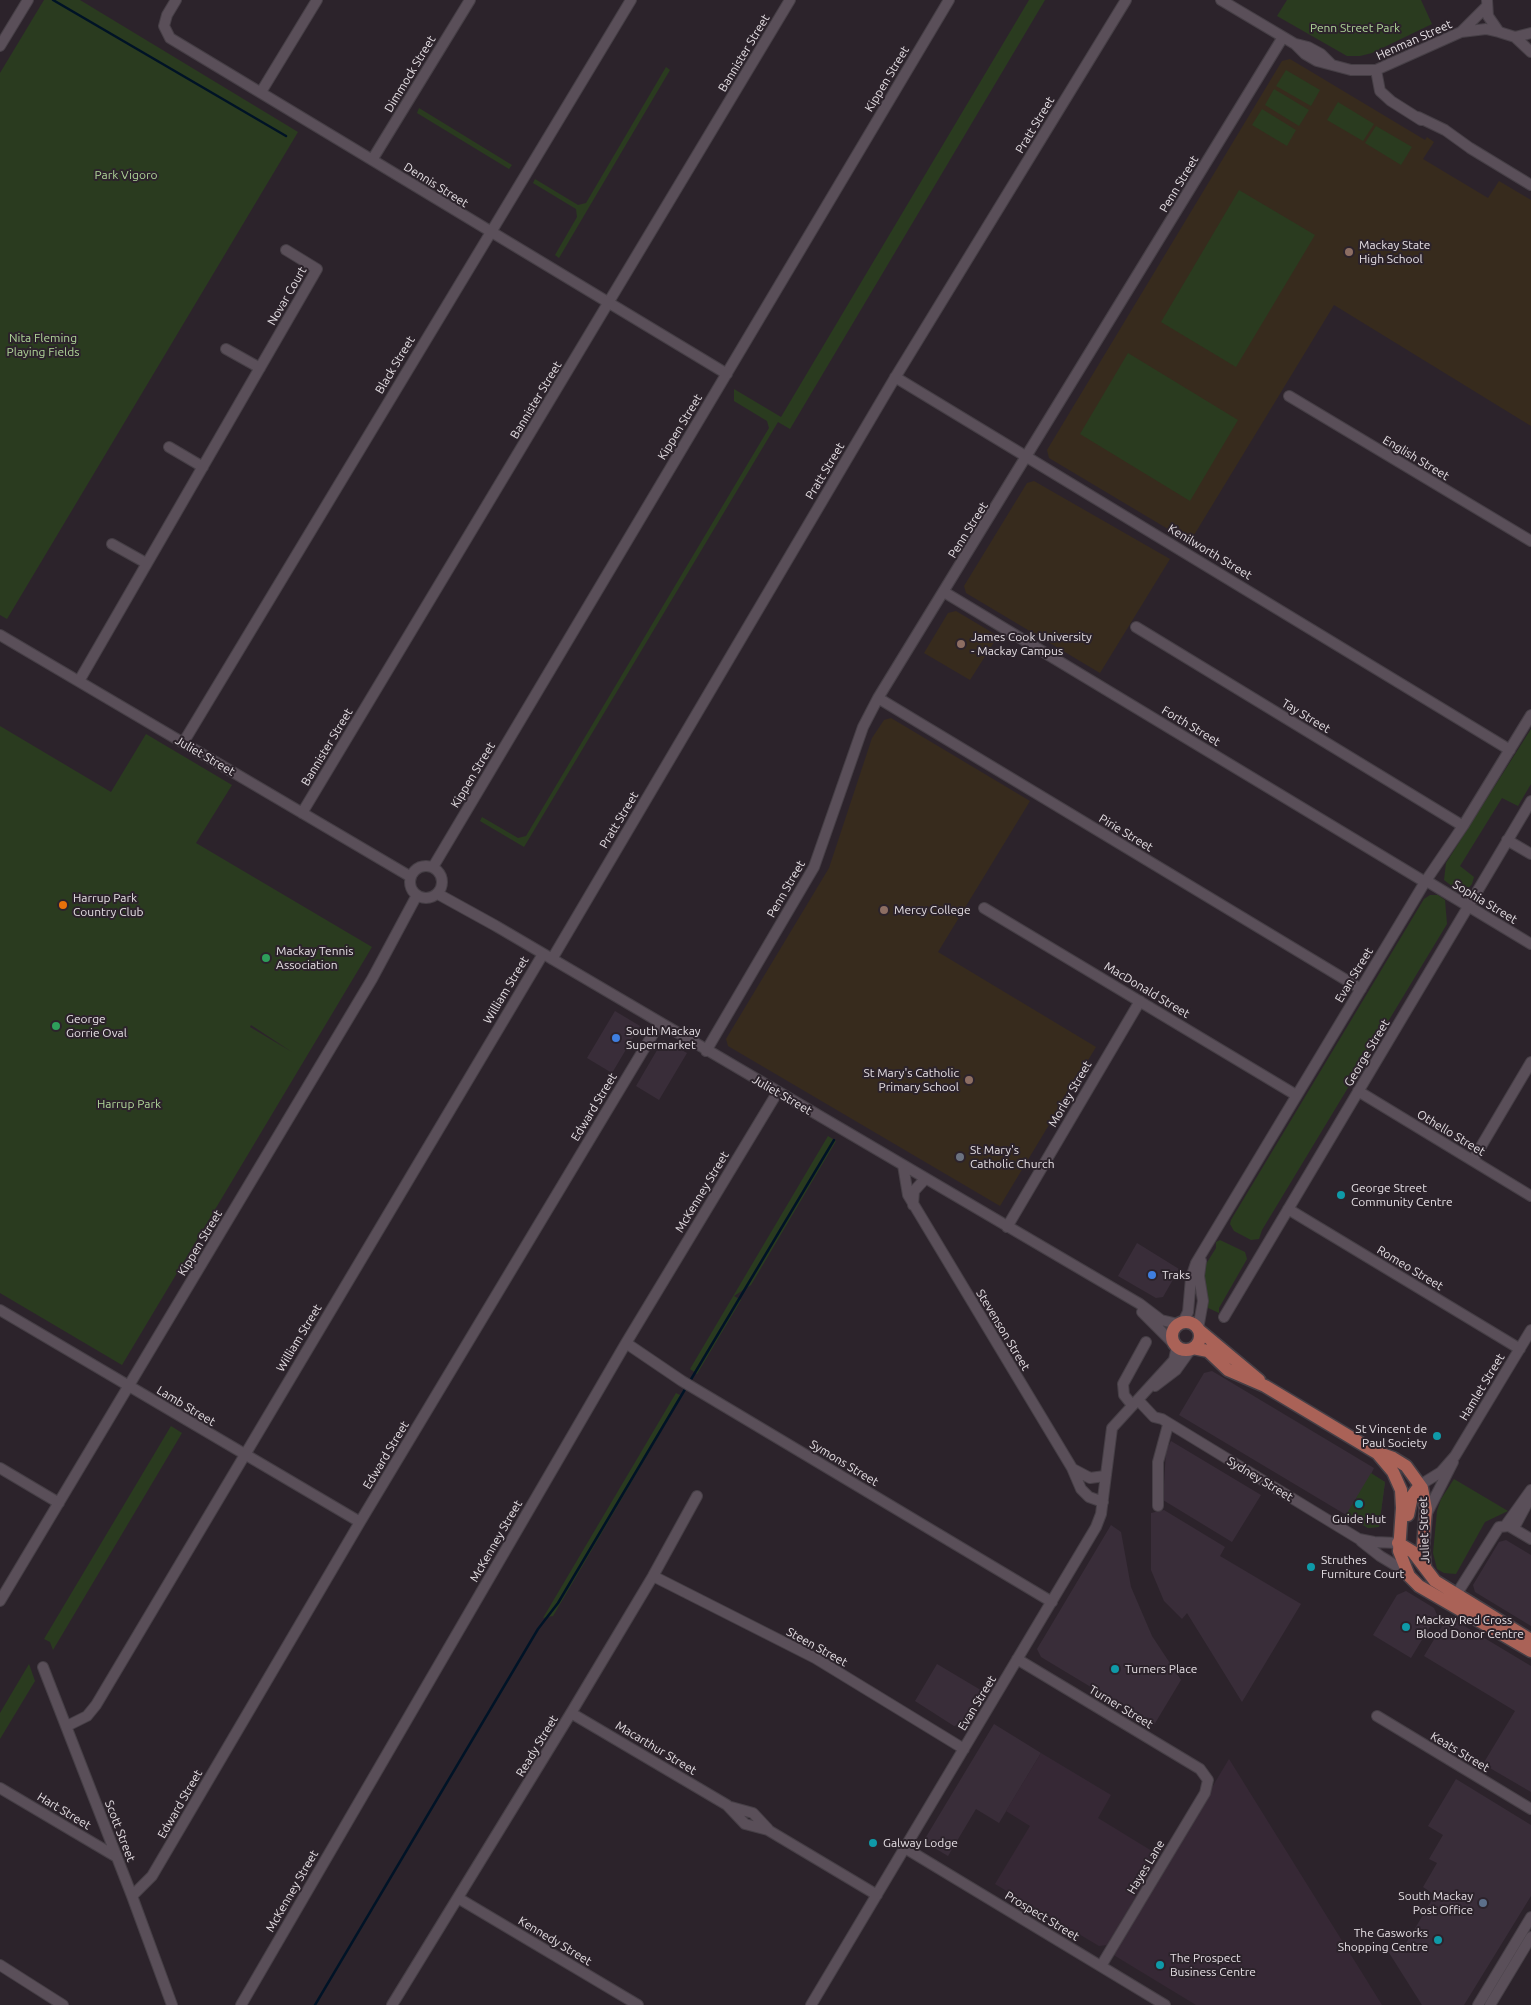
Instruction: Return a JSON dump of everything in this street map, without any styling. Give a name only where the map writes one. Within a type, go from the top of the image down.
[{"type":"main road","points":[[1180,1323],[1193,1323],[1199,1330],[1200,1339],[1192,1348],[1183,1349],[1176,1346],[1172,1334],[1180,1323]]},
{"type":"main road","name":"Juliet Street","points":[[1199,1330],[1265,1386]]},
{"type":"main road","name":"Juliet Street","points":[[1192,1348],[1208,1351],[1228,1370],[1265,1386],[1377,1453],[1404,1464],[1413,1473],[1420,1485],[1425,1500],[1426,1516],[1423,1547],[1427,1573]]},
{"type":"main road","name":"Juliet Street","points":[[1377,1453],[1393,1472],[1400,1486],[1402,1508],[1399,1538]]},
{"type":"main road","points":[[1420,1485],[1412,1494],[1406,1521],[1399,1538],[1399,1556],[1405,1571],[1419,1586],[1452,1598],[1531,1640]]},
{"type":"main road","points":[[1399,1538],[1433,1580],[1452,1598],[1531,1650]]},
{"type":"street","points":[[0,46],[28,0]]},
{"type":"street","name":"Dennis Street","points":[[176,0],[167,15],[164,26],[170,38],[727,374]]},
{"type":"street","points":[[261,92],[317,0]]},
{"type":"street","name":"Dimmock Street","points":[[372,160],[470,0]]},
{"type":"street","name":"Black Street","points":[[183,743],[489,232],[631,0]]},
{"type":"street","name":"Bannister Street","points":[[302,813],[610,303],[790,0]]},
{"type":"street","name":"Kippen Street","points":[[433,867],[949,0]]},
{"type":"street","name":"Pratt Street","points":[[547,956],[895,377],[1126,0]]},
{"type":"street","points":[[1221,0],[1295,44],[1308,47],[1321,54],[1332,65],[1351,70],[1376,70],[1380,91],[1391,101],[1418,117],[1437,125],[1470,148],[1531,185]]},
{"type":"street","points":[[1486,3],[1488,16],[1500,32]]},
{"type":"street","name":"Henman Street","points":[[1461,32],[1486,3]]},
{"type":"street","name":"Henman Street","points":[[1376,70],[1461,32],[1486,29],[1515,37]]},
{"type":"street","points":[[1515,37],[1531,33]]},
{"type":"street","name":"Penn Street","points":[[706,1051],[814,867],[863,727],[878,698],[1283,37]]},
{"type":"street","points":[[1515,37],[1531,52]]},
{"type":"street","name":"Novar Court","points":[[79,681],[317,269],[286,250]]},
{"type":"street","points":[[226,349],[260,368]]},
{"type":"street","name":"Kenilworth Street","points":[[895,377],[1510,750]]},
{"type":"street","name":"English Street","points":[[1289,396],[1531,541]]},
{"type":"street","points":[[169,447],[203,467]]},
{"type":"street","points":[[112,544],[146,563]]},
{"type":"street","name":"Forth Street","points":[[944,592],[1425,881]]},
{"type":"street","name":"Tay Street","points":[[1136,627],[1463,826]]},
{"type":"street","name":"Juliet Street","points":[[0,634],[411,877]]},
{"type":"street","name":"Pirie Street","points":[[878,698],[1361,989]]},
{"type":"street","name":"Evan Street","points":[[1180,1323],[1188,1310],[1191,1275],[1203,1250],[1425,881],[1463,826],[1531,715]]},
{"type":"street","name":"George Street","points":[[1224,1317],[1531,801]]},
{"type":"street","points":[[1507,840],[1531,854]]},
{"type":"street","points":[[433,867],[442,880],[438,894],[425,898],[417,895],[411,887],[411,877],[418,868],[433,867]]},
{"type":"street","name":"Sophia Street","points":[[1425,881],[1531,944]]},
{"type":"street","name":"Juliet Street","points":[[438,894],[1140,1304],[1164,1322],[1180,1323]]},
{"type":"street","name":"Kippen Street","points":[[0,1601],[372,979],[417,895]]},
{"type":"street","name":"MacDonald Street","points":[[984,908],[1296,1095]]},
{"type":"street","name":"William Street","points":[[67,1726],[83,1718],[96,1705],[244,1455],[547,956]]},
{"type":"street","name":"Morley Street","points":[[1006,1227],[1140,1001]]},
{"type":"street","name":"Edward Street","points":[[132,1896],[152,1876],[360,1522],[659,1024]]},
{"type":"street","points":[[1473,1160],[1531,1062]]},
{"type":"street","name":"Othello Street","points":[[1358,1091],[1531,1196]]},
{"type":"street","name":"McKenney Street","points":[[241,2005],[626,1343],[777,1093]]},
{"type":"street","name":"Stevenson Street","points":[[903,1166],[907,1193],[914,1206],[1072,1468],[1084,1493],[1103,1502]]},
{"type":"street","points":[[914,1206],[914,1191],[925,1179]]},
{"type":"street","name":"Romeo Street","points":[[1288,1209],[1520,1349]]},
{"type":"street","name":"Evan Street","points":[[1199,1330],[1203,1301],[1199,1273],[1203,1250]]},
{"type":"street","name":"Juliet Street","points":[[1125,1296],[1176,1346]]},
{"type":"street","name":"Lamb Street","points":[[0,1310],[360,1522]]},
{"type":"street","name":"Hamlet Street","points":[[1426,1516],[1448,1475],[1455,1456],[1531,1330]]},
{"type":"street","points":[[1140,1397],[1125,1396],[1123,1385],[1146,1342]]},
{"type":"street","name":"Symons Street","points":[[626,1343],[682,1381],[1052,1602]]},
{"type":"street","name":"Evan Street","points":[[811,2005],[1096,1527],[1103,1502],[1112,1428],[1174,1359],[1176,1346]]},
{"type":"street","name":"Evan Street","points":[[1140,1397],[1176,1370],[1192,1348]]},
{"type":"street","name":"Sydney Street","points":[[1140,1397],[1154,1417],[1359,1538]]},
{"type":"street","points":[[1158,1506],[1159,1455],[1165,1422]]},
{"type":"street","name":"Hamlet Street","points":[[1420,1485],[1440,1472],[1455,1456]]},
{"type":"street","points":[[0,1468],[59,1504]]},
{"type":"street","points":[[1072,1468],[1088,1478],[1105,1476]]},
{"type":"street","points":[[1510,1527],[1531,1490]]},
{"type":"street","name":"Ready Street","points":[[392,2005],[571,1713],[653,1576],[697,1496]]},
{"type":"street","points":[[1510,1527],[1531,1496]]},
{"type":"street","points":[[1452,1598],[1496,1530],[1510,1527],[1531,1538]]},
{"type":"street","points":[[1359,1538],[1374,1542],[1399,1538]]},
{"type":"street","points":[[1359,1538],[1369,1548],[1405,1571]]},
{"type":"street","name":"Steen Street","points":[[653,1576],[815,1658],[964,1748]]},
{"type":"street","name":"Turner Street","points":[[1018,1660],[1200,1769],[1208,1780]]},
{"type":"street","name":"Scott Street","points":[[43,1667],[172,2005]]},
{"type":"street","name":"Macarthur Street","points":[[571,1713],[728,1805],[744,1824],[771,1832],[876,1895]]},
{"type":"street","name":"Keats Street","points":[[1376,1716],[1531,1809]]},
{"type":"street","name":"Hayes Lane","points":[[1101,1966],[1205,1794],[1208,1780]]},
{"type":"street","name":"Hart Street","points":[[0,1788],[115,1856]]},
{"type":"street","name":"Prospect Street","points":[[905,1848],[1165,2005]]},
{"type":"street","name":"Kennedy Street","points":[[458,1898],[638,2005]]},
{"type":"street","points":[[1478,2005],[1531,1917]]},
{"type":"street","points":[[1490,2005],[1531,1938]]},
{"type":"street","points":[[0,1965],[63,2005]]},
{"type":"shaded area","name":"Mackay State High School","points":[[1290,59],[1425,140],[1427,137],[1434,142],[1423,159],[1488,198],[1499,181],[1531,200],[1531,426],[1334,305],[1191,540],[1184,536],[1183,538],[1049,458],[1047,450],[1282,61]]},
{"type":"shaded area","points":[[1034,481],[1170,559],[1100,673],[966,593],[964,586],[1027,483]]},
{"type":"shaded area","name":"James Cook University - Mackay Campus","points":[[956,611],[998,636],[970,680],[924,653],[948,613]]},
{"type":"shaded area","name":"Mercy College","points":[[891,718],[1030,801],[938,952],[1096,1047],[1000,1206],[728,1046],[726,1039],[829,868],[872,738],[884,720]]},
{"type":"shaded area","points":[[615,1011],[640,1026],[612,1073],[587,1058]]},
{"type":"shaded area","points":[[663,1040],[687,1053],[659,1100],[636,1086]]},
{"type":"shaded area","points":[[1137,1243],[1179,1269],[1163,1297],[1156,1298],[1118,1276]]},
{"type":"shaded area","points":[[1212,1371],[1374,1468],[1371,1474],[1385,1482],[1379,1527],[1368,1528],[1179,1415],[1204,1373]]},
{"type":"shaded area","points":[[1171,1441],[1261,1495],[1232,1542],[1163,1500],[1166,1451]]},
{"type":"shaded area","points":[[1164,1510],[1225,1547],[1220,1556],[1301,1604],[1242,1702],[1187,1613],[1182,1619],[1164,1601],[1151,1570],[1151,1513]]},
{"type":"shaded area","points":[[1111,1525],[1121,1532],[1131,1587],[1152,1636],[1181,1680],[1154,1725],[1041,1657],[1037,1649]]},
{"type":"shaded area","points":[[1506,1540],[1531,1555],[1531,1626],[1475,1592],[1473,1585],[1499,1542]]},
{"type":"shaded area","points":[[1406,1591],[1434,1608],[1437,1615],[1411,1658],[1373,1635],[1397,1595]]},
{"type":"shaded area","points":[[1447,1618],[1451,1618],[1531,1666],[1531,1792],[1483,1764],[1515,1711],[1424,1656]]},
{"type":"shaded area","points":[[937,1664],[984,1692],[965,1723],[954,1726],[915,1701]]},
{"type":"shaded area","points":[[994,1724],[1041,1753],[999,1823],[976,1809],[948,1856],[928,1844],[926,1837]]},
{"type":"shaded area","points":[[1041,1753],[1111,1795],[1098,1818],[1160,1856],[1107,1945],[1099,1946],[995,1884],[1030,1826],[1006,1811]]},
{"type":"shaded area","points":[[1229,1759],[1382,2005],[1196,2005],[1112,1954]]},
{"type":"shaded area","points":[[1456,1779],[1531,1825],[1531,1896],[1464,2005],[1422,2005],[1386,1948],[1402,1950],[1435,1895],[1423,1887],[1437,1863],[1429,1859],[1443,1835],[1428,1826]]},
{"type":"green space","name":"Park Vigoro","points":[[44,0],[80,0],[298,132],[7,619],[0,615],[0,73]]},
{"type":"green space","points":[[1029,0],[1045,0],[790,429],[778,422],[524,847],[480,821],[482,817],[518,838],[526,836],[769,428],[767,421],[734,401],[734,389],[781,417]]},
{"type":"green space","name":"Penn Street Park","points":[[1287,0],[1421,0],[1432,24],[1372,53],[1360,56],[1347,56],[1277,16]]},
{"type":"green space","points":[[666,67],[670,70],[559,258],[555,255],[577,217],[576,209],[533,183],[535,179],[578,205],[586,203]]},
{"type":"green space","points":[[1286,70],[1320,90],[1311,106],[1276,86]]},
{"type":"green space","points":[[1274,89],[1309,110],[1299,126],[1265,105]]},
{"type":"green space","points":[[1338,102],[1374,124],[1363,141],[1327,120]]},
{"type":"green space","points":[[419,108],[512,165],[509,169],[417,113]]},
{"type":"green space","points":[[1262,109],[1296,130],[1287,146],[1252,125]]},
{"type":"green space","points":[[1376,126],[1412,147],[1401,165],[1365,143]]},
{"type":"green space","points":[[1239,190],[1315,235],[1236,367],[1161,322]]},
{"type":"green space","points":[[1128,353],[1238,420],[1190,501],[1080,434]]},
{"type":"green space","name":"Harrup Park","points":[[0,726],[111,792],[146,734],[232,785],[196,843],[372,947],[122,1365],[0,1293]],"holes":[[[251,1025],[292,1052],[250,1027]]]},
{"type":"green space","points":[[1531,729],[1531,784],[1518,806],[1502,798],[1460,866],[1474,877],[1472,884],[1466,891],[1457,890],[1444,880],[1446,863]]},
{"type":"green space","points":[[1430,895],[1438,895],[1445,900],[1447,924],[1262,1230],[1259,1239],[1251,1240],[1234,1231],[1230,1224],[1231,1220],[1424,899]]},
{"type":"green space","points":[[828,1136],[836,1141],[751,1285],[734,1296],[741,1300],[697,1374],[690,1369]]},
{"type":"green space","points":[[1220,1240],[1245,1252],[1247,1259],[1219,1308],[1219,1313],[1206,1307],[1204,1278],[1206,1264],[1216,1248],[1216,1242]]},
{"type":"green space","points":[[676,1393],[682,1396],[553,1616],[543,1618]]},
{"type":"green space","points":[[171,1426],[182,1433],[53,1650],[50,1642],[44,1639]]},
{"type":"green space","points":[[1371,1473],[1385,1482],[1379,1527],[1368,1528],[1346,1515]]},
{"type":"green space","points":[[1454,1479],[1508,1511],[1485,1522],[1456,1574],[1444,1573],[1437,1569],[1433,1553],[1437,1511],[1441,1499]]},
{"type":"green space","points":[[29,1664],[35,1681],[0,1739],[0,1713]]},
{"type":"waterway","points":[[53,0],[286,136]]},
{"type":"waterway","points":[[690,1381],[834,1140]]},
{"type":"waterway","points":[[315,2005],[538,1629],[558,1603],[687,1386]]},
{"type":"place","name":"Mackay State High School","points":[[1349,252]]},
{"type":"place","name":"James Cook University - Mackay Campus","points":[[961,644]]},
{"type":"place","name":"Harrup Park Country Club","points":[[63,905]]},
{"type":"place","name":"Mercy College","points":[[884,910]]},
{"type":"place","name":"Mackay Tennis Association","points":[[266,958]]},
{"type":"place","name":"George Gorrie Oval","points":[[56,1026]]},
{"type":"place","name":"South Mackay Supermarket","points":[[616,1038]]},
{"type":"place","name":"St Mary's Catholic Primary School","points":[[969,1080]]},
{"type":"place","name":"St Mary's Catholic Church","points":[[960,1157]]},
{"type":"place","name":"George Street Community Centre","points":[[1341,1195]]},
{"type":"place","name":"Traks","points":[[1152,1275]]},
{"type":"place","name":"St Vincent de Paul Society","points":[[1437,1436]]},
{"type":"place","name":"Guide Hut","points":[[1359,1504]]},
{"type":"place","name":"Struthes Furniture Court","points":[[1311,1567]]},
{"type":"place","name":"Mackay Red Cross Blood Donor Centre","points":[[1406,1627]]},
{"type":"place","name":"Turners Place","points":[[1115,1669]]},
{"type":"place","name":"Galway Lodge","points":[[873,1843]]},
{"type":"place","name":"South Mackay Post Office","points":[[1483,1903]]},
{"type":"place","name":"The Gasworks Shopping Centre","points":[[1438,1940]]},
{"type":"place","name":"The Prospect Business Centre","points":[[1160,1965]]},
{"type":"park label","name":"Nita Fleming Playing Fields","points":[[43,345]]}]
